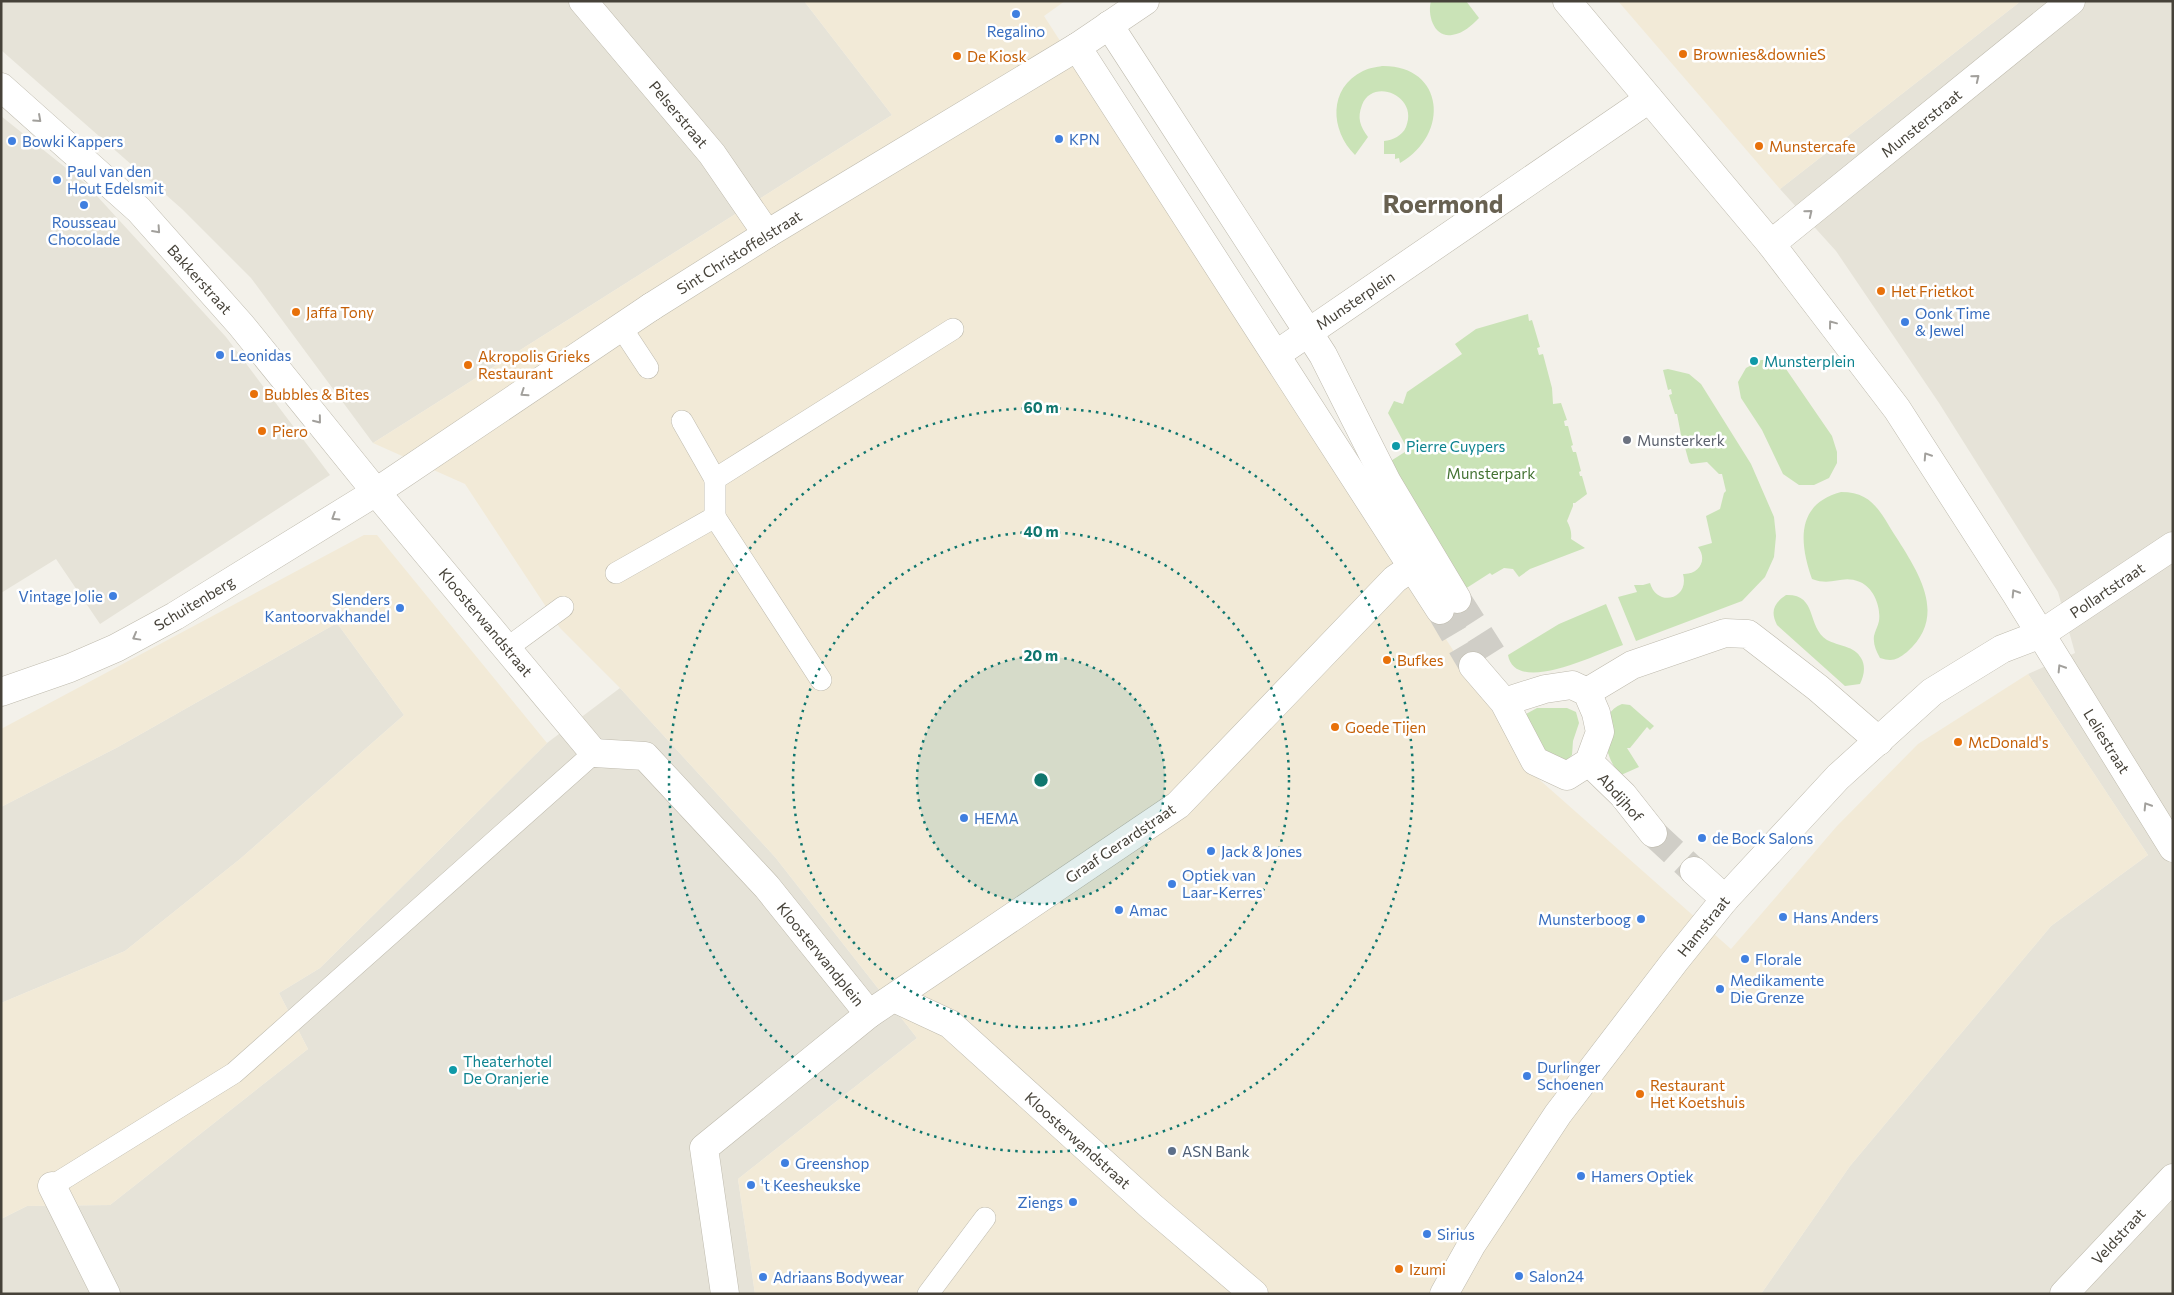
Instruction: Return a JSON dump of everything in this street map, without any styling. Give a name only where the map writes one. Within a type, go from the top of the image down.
[{"type":"street","name":"Pelserstraat","points":[[583,1],[712,154],[767,234]]},
{"type":"street","points":[[1110,26],[1145,1]]},
{"type":"street","points":[[1567,1],[1771,244],[1897,409],[2040,634]]},
{"type":"street","name":"Munsterstraat","points":[[1771,244],[2070,1]]},
{"type":"street","name":"Sint Christoffelstraat","points":[[376,492],[651,307],[767,234],[1110,26]]},
{"type":"street","name":"Munsterplein","points":[[1110,26],[1323,355],[1387,482],[1421,561]]},
{"type":"street","name":"Munsterplein","points":[[1077,47],[1277,354],[1421,561],[1449,605]]},
{"type":"street","name":"Bakkerstraat","points":[[1,87],[140,210],[241,325],[376,492]]},
{"type":"street","name":"Munsterplein","points":[[1277,354],[1649,99]]},
{"type":"street","name":"Kloosterwandstraat","points":[[376,492],[594,753]]},
{"type":"street","name":"Schuitenberg","points":[[1,692],[70,668],[116,648],[175,616],[376,492]]},
{"type":"street","name":"Pollartstraat","points":[[2040,634],[2173,546]]},
{"type":"street","name":"Graaf Gerardstraat","points":[[869,1014],[1178,805],[1382,592],[1395,579],[1421,561]]},
{"type":"street","points":[[1504,702],[1544,690],[1572,685],[1587,692],[1632,665],[1725,633],[1748,634],[1818,688],[1879,741]]},
{"type":"street","name":"Hamstraat","points":[[1444,1294],[1472,1244],[1558,1114],[1725,899],[1838,777],[1932,692],[2002,649],[2040,634]]},
{"type":"street","name":"Leliestraat","points":[[2040,634],[2173,848]]},
{"type":"street","name":"Abdijhof","points":[[1473,666],[1504,702],[1535,761],[1567,776],[1589,762],[1600,732],[1596,713],[1587,692]]},
{"type":"street","name":"Kloosterwandplein","points":[[594,753],[645,756],[768,887],[869,1014],[704,1148],[725,1294]]},
{"type":"street","name":"Abdijhof","points":[[1589,762],[1623,795],[1653,833]]},
{"type":"street","points":[[1694,871],[1725,899]]},
{"type":"street","name":"Kloosterwandstraat","points":[[894,998],[950,1024],[1152,1207],[1254,1294]]},
{"type":"street","name":"Veldstraat","points":[[2064,1294],[2173,1178]]},
{"type":"street","points":[[52,1186],[106,1294]]},
{"type":"lane","points":[[621,327],[648,368]]},
{"type":"lane","points":[[715,479],[953,329]]},
{"type":"lane","points":[[682,421],[715,479],[715,517],[821,680]]},
{"type":"lane","points":[[616,573],[715,517]]},
{"type":"lane","points":[[507,648],[563,607]]},
{"type":"lane","points":[[52,1186],[234,1073],[594,753]]},
{"type":"lane","points":[[928,1294],[985,1218]]},
{"type":"shaded area","points":[[1,1],[804,1],[892,115],[373,443],[251,278],[182,209],[1,50]]},
{"type":"shaded area","points":[[804,1],[1065,1],[1044,16],[1533,774],[1731,949],[1837,826],[1918,744],[2028,674],[2148,855],[2051,926],[1850,1166],[1761,1294],[755,1294],[738,1179],[917,1038],[775,857],[620,688],[560,628],[465,484],[373,443],[892,115]]},
{"type":"shaded area","points":[[1618,1],[2021,1],[1780,189]]},
{"type":"shaded area","points":[[2021,1],[2173,1],[2173,1294],[1761,1294],[1850,1166],[2051,926],[2148,855],[2028,674],[2075,653],[2058,592],[1939,403],[1836,251],[1780,189]]},
{"type":"shaded area","points":[[1,116],[86,184],[226,337],[330,475],[100,624],[56,559],[1,593]]},
{"type":"shaded area","points":[[364,535],[377,535],[547,743],[320,968],[279,993],[308,1049],[110,1205],[27,1206],[1,1219],[1,1003],[125,951],[240,859],[404,715],[337,623],[118,747],[1,807],[1,729]]},
{"type":"shaded area","points":[[337,623],[404,715],[240,859],[125,951],[1,1003],[1,807],[118,747]]},
{"type":"shaded area","points":[[620,688],[775,857],[917,1038],[738,1179],[755,1294],[1,1294],[1,1219],[27,1206],[110,1205],[308,1049],[279,993],[320,968],[547,743]]},
{"type":"green space","points":[[1431,1],[1466,1],[1479,18],[1464,31],[1446,35],[1436,29],[1433,24],[1430,13]]},
{"type":"green space","points":[[1382,66],[1403,69],[1418,77],[1428,89],[1433,103],[1433,119],[1427,135],[1416,150],[1400,163],[1399,158],[1395,159],[1395,154],[1384,154],[1384,141],[1394,139],[1406,127],[1408,116],[1406,107],[1401,99],[1384,91],[1375,92],[1368,97],[1362,105],[1360,122],[1368,137],[1355,155],[1341,134],[1337,122],[1338,98],[1343,88],[1352,78],[1363,71]]},
{"type":"green space","name":"Munsterpark","points":[[1528,314],[1529,321],[1532,320],[1540,347],[1537,348],[1539,355],[1543,354],[1552,388],[1553,404],[1561,403],[1567,420],[1564,421],[1565,426],[1568,426],[1573,445],[1571,446],[1573,452],[1576,452],[1581,471],[1579,472],[1580,476],[1582,476],[1587,494],[1573,503],[1567,521],[1571,539],[1585,548],[1530,569],[1519,577],[1513,569],[1504,568],[1492,575],[1490,573],[1465,589],[1386,464],[1408,450],[1388,413],[1394,401],[1403,404],[1407,392],[1462,354],[1455,344],[1476,329]]},
{"type":"green space","points":[[1761,360],[1774,360],[1786,369],[1832,436],[1837,452],[1837,463],[1829,478],[1814,485],[1799,485],[1783,474],[1762,430],[1741,398],[1738,382],[1746,368]]},
{"type":"green space","points":[[1668,369],[1689,374],[1701,384],[1751,464],[1774,517],[1776,536],[1774,557],[1765,577],[1742,601],[1636,641],[1618,597],[1637,592],[1634,585],[1650,583],[1659,596],[1665,598],[1677,594],[1682,589],[1684,583],[1683,574],[1694,572],[1702,562],[1701,552],[1698,547],[1712,543],[1706,516],[1720,509],[1726,491],[1722,474],[1719,474],[1707,462],[1691,464],[1689,462],[1684,444],[1686,443],[1685,440],[1682,440],[1677,414],[1675,414],[1669,395],[1672,394],[1671,389],[1668,390],[1663,370]]},
{"type":"green space","points":[[1841,492],[1862,496],[1876,507],[1914,567],[1926,596],[1928,610],[1926,625],[1919,639],[1907,652],[1894,660],[1880,658],[1876,650],[1874,636],[1879,621],[1878,604],[1873,593],[1865,585],[1847,579],[1826,582],[1812,579],[1805,551],[1805,526],[1809,515],[1816,505],[1826,498]]},
{"type":"green space","points":[[1786,595],[1796,596],[1803,600],[1811,612],[1816,627],[1827,640],[1851,649],[1858,654],[1863,661],[1864,668],[1860,684],[1845,686],[1777,625],[1774,608]]},
{"type":"green space","points":[[1606,604],[1623,645],[1578,662],[1541,672],[1526,672],[1514,667],[1508,655],[1559,624]]},
{"type":"green space","points":[[1622,704],[1630,705],[1654,726],[1650,730],[1647,727],[1630,748],[1627,748],[1639,767],[1621,775],[1610,759],[1605,737],[1605,726],[1608,717],[1614,709]]},
{"type":"green space","points":[[1537,708],[1567,708],[1576,712],[1579,723],[1573,741],[1572,755],[1565,762],[1546,753],[1524,724],[1526,714]]},
{"type":"tunnel","points":[[1457,599],[1492,654]]},
{"type":"tunnel","points":[[1440,610],[1473,666]]},
{"type":"tunnel","points":[[1653,833],[1694,871]]},
{"type":"place","name":"Regalino","points":[[1016,14]]},
{"type":"place","name":"Brownies&downieS","points":[[1683,54]]},
{"type":"place","name":"De Kiosk","points":[[957,56]]},
{"type":"place","name":"KPN","points":[[1059,139]]},
{"type":"place","name":"Bowki Kappers","points":[[12,141]]},
{"type":"place","name":"Munstercafe","points":[[1759,146]]},
{"type":"place","name":"Paul van den Hout Edelsmit","points":[[57,180]]},
{"type":"place","name":"Rousseau Chocolade","points":[[84,205]]},
{"type":"place","name":"Het Frietkot","points":[[1881,291]]},
{"type":"place","name":"Jaffa Tony","points":[[296,312]]},
{"type":"place","name":"Oonk Time & Jewel","points":[[1905,322]]},
{"type":"place","name":"Leonidas","points":[[220,355]]},
{"type":"place","name":"Munsterplein","points":[[1754,361]]},
{"type":"place","name":"Akropolis Grieks Restaurant","points":[[468,365]]},
{"type":"place","name":"Bubbles & Bites","points":[[254,394]]},
{"type":"place","name":"Piero","points":[[262,431]]},
{"type":"place","name":"Munsterkerk","points":[[1627,440]]},
{"type":"place","name":"Pierre Cuypers","points":[[1396,446]]},
{"type":"place","name":"Vintage Jolie","points":[[113,596]]},
{"type":"place","name":"Slenders Kantoorvakhandel","points":[[400,608]]},
{"type":"place","name":"Bufkes","points":[[1387,660]]},
{"type":"place","name":"Goede Tijen","points":[[1335,727]]},
{"type":"place","name":"McDonald's","points":[[1958,742]]},
{"type":"place","name":"HEMA","points":[[964,818]]},
{"type":"place","name":"de Bock Salons","points":[[1702,838]]},
{"type":"place","name":"Jack & Jones","points":[[1211,851]]},
{"type":"place","name":"Optiek van Laar-Kerres","points":[[1172,884]]},
{"type":"place","name":"Amac","points":[[1119,910]]},
{"type":"place","name":"Hans Anders","points":[[1783,917]]},
{"type":"place","name":"Munsterboog","points":[[1641,919]]},
{"type":"place","name":"Florale","points":[[1745,959]]},
{"type":"place","name":"Medikamente Die Grenze","points":[[1720,989]]},
{"type":"place","name":"Theaterhotel De Oranjerie","points":[[453,1070]]},
{"type":"place","name":"Durlinger Schoenen","points":[[1527,1076]]},
{"type":"place","name":"Restaurant Het Koetshuis","points":[[1640,1094]]},
{"type":"place","name":"ASN Bank","points":[[1172,1151]]},
{"type":"place","name":"Greenshop","points":[[785,1163]]},
{"type":"place","name":"Hamers Optiek","points":[[1581,1176]]},
{"type":"place","name":"'t Keesheukske","points":[[751,1185]]},
{"type":"place","name":"Ziengs","points":[[1073,1202]]},
{"type":"place","name":"Sirius","points":[[1427,1234]]},
{"type":"place","name":"Izumi","points":[[1399,1269]]},
{"type":"place","name":"Salon24","points":[[1519,1276]]},
{"type":"place","name":"Adriaans Bodywear","points":[[763,1277]]},
{"type":"district","name":"Roermond","points":[[1443,203]]}]
